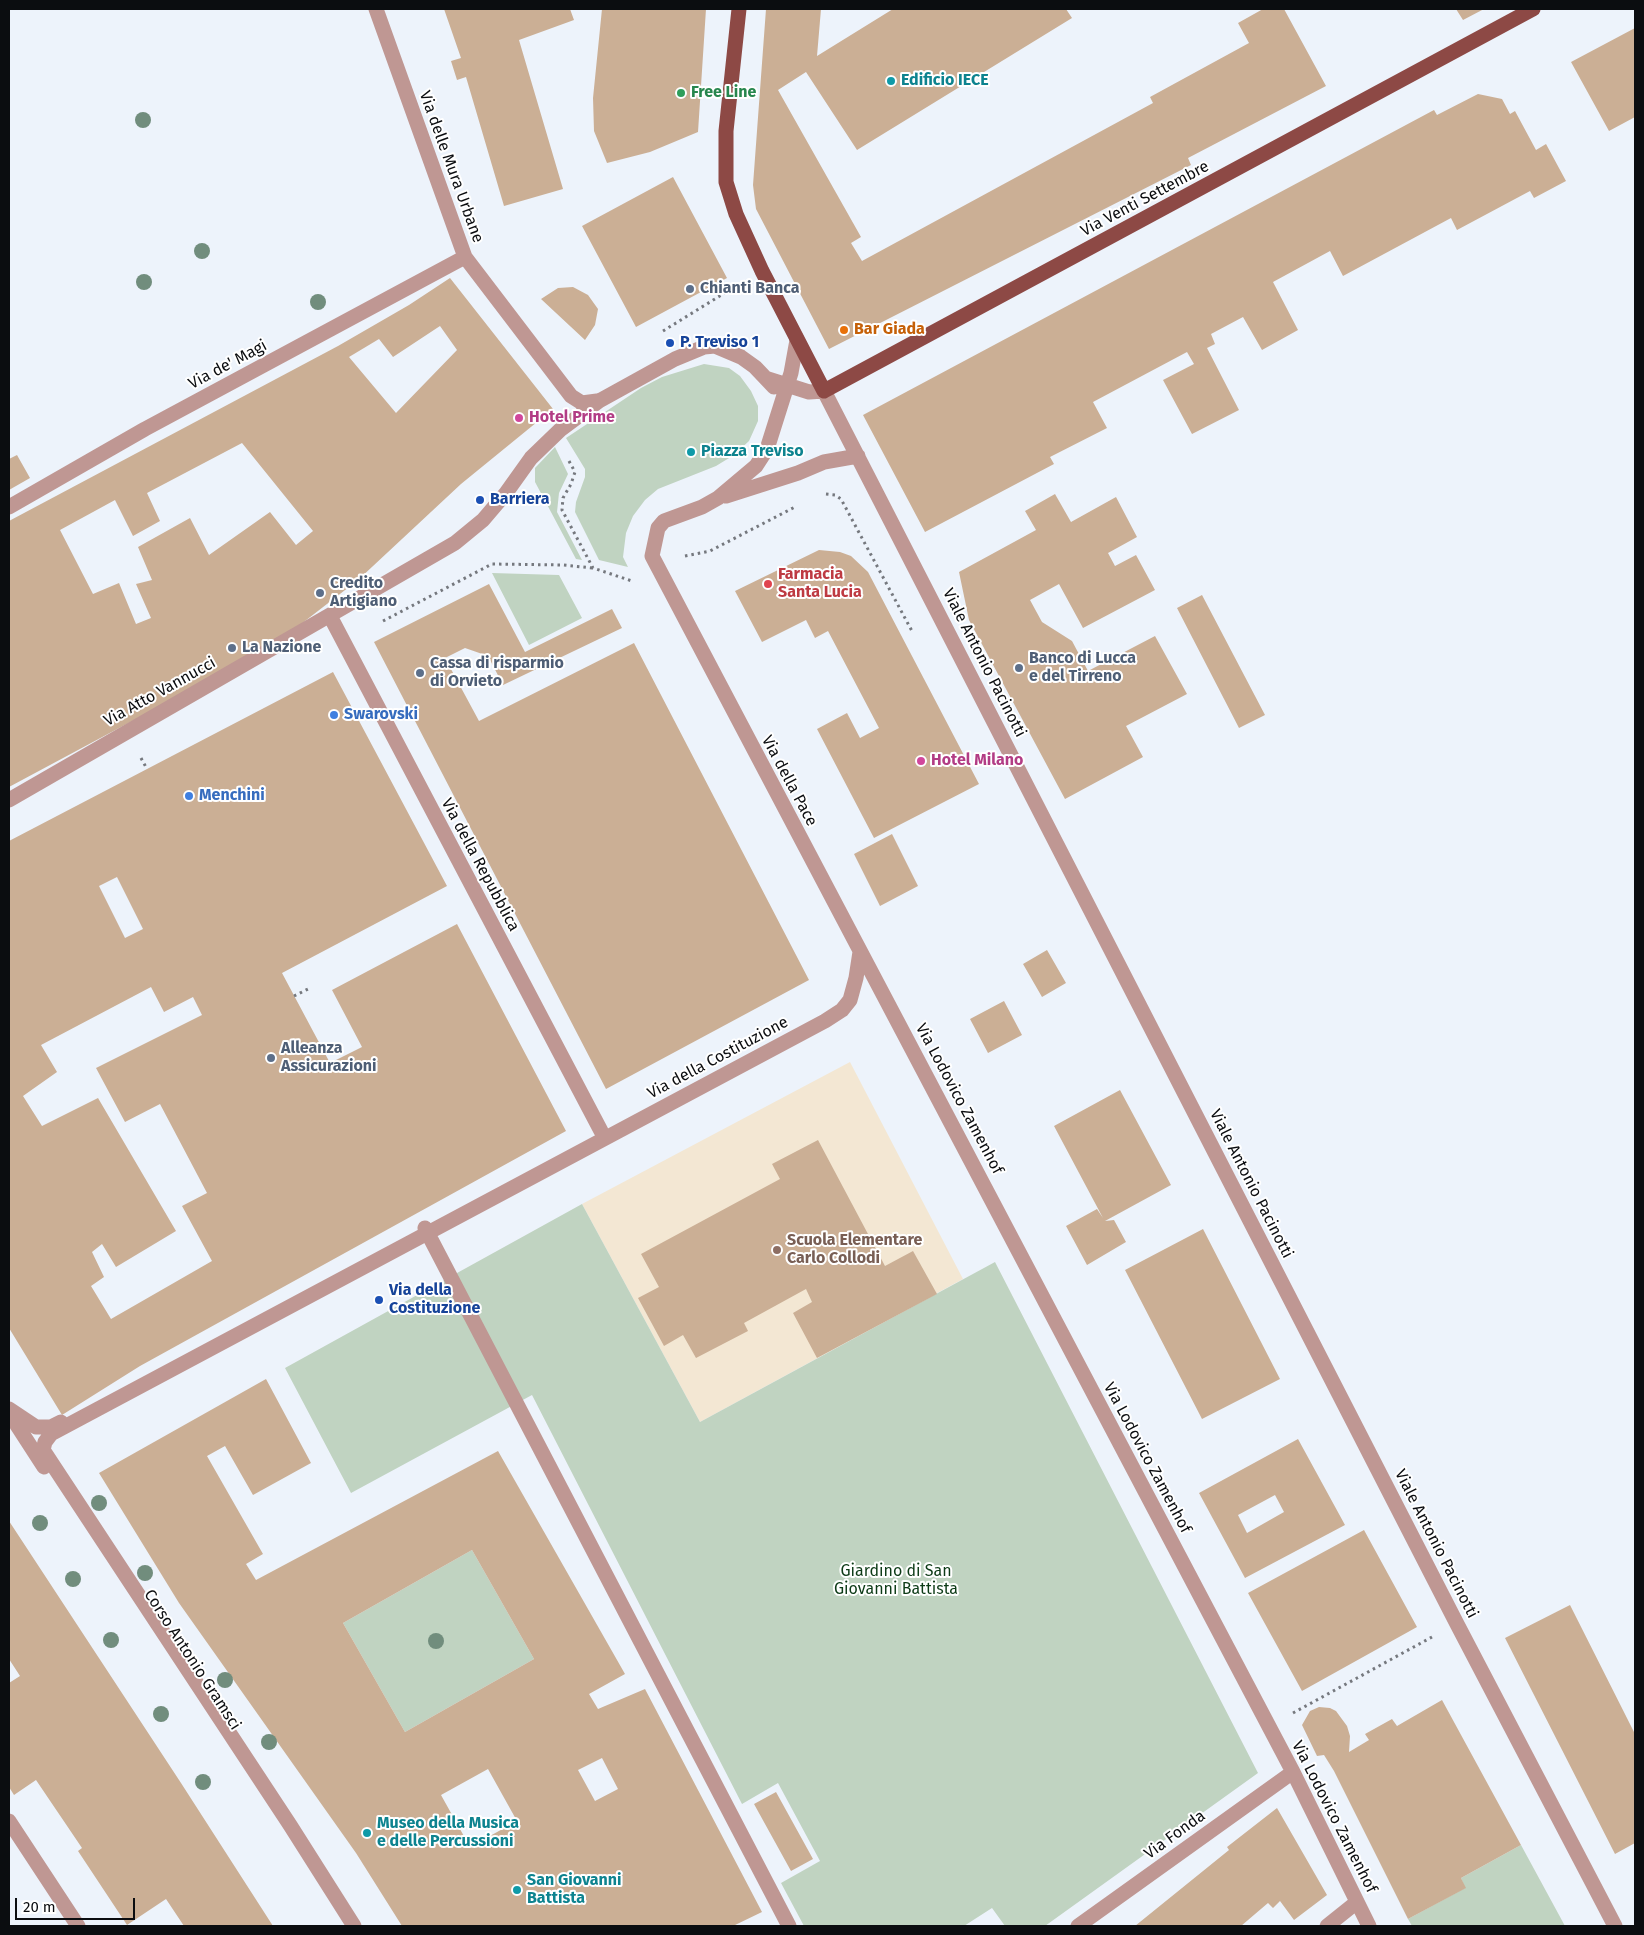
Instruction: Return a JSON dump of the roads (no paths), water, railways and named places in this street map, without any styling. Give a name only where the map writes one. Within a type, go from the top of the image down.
[{"type":"main road","points":[[739,9],[726,131],[724,167],[726,182],[736,214],[762,271],[824,392]]},
{"type":"main road","name":"Via Venti Settembre","points":[[824,392],[1532,9]]},
{"type":"street","name":"Via delle Mura Urbane","points":[[376,9],[465,257],[571,396],[582,404],[599,401]]},
{"type":"street","name":"Via de' Magi","points":[[9,507],[145,429],[465,257]]},
{"type":"street","points":[[718,498],[756,466],[767,449],[795,357],[797,340]]},
{"type":"street","points":[[330,616],[455,543],[483,520],[506,493],[531,458],[554,436],[599,401],[674,359],[704,347],[715,346],[729,350],[755,367],[768,379],[781,402]]},
{"type":"street","points":[[718,498],[798,473],[824,462],[858,456],[824,392],[809,392],[768,379]]},
{"type":"street","name":"Viale Antonio Pacinotti","points":[[858,456],[1457,1624],[1615,1926]]},
{"type":"street","name":"Via della Pace","points":[[718,498],[702,507],[672,516],[658,528],[652,556],[856,946],[891,1007]]},
{"type":"street","name":"Via della Repubblica","points":[[330,616],[601,1131]]},
{"type":"street","name":"Via Atto Vannucci","points":[[9,800],[330,616]]},
{"type":"street","name":"Via della Costituzione","points":[[426,1230],[601,1131],[822,1014],[838,1002],[846,983],[856,946]]},
{"type":"street","name":"Via della Costituzione","points":[[35,1453],[38,1439],[51,1430],[426,1230],[825,1022],[842,1010],[850,1000],[856,978],[856,946]]},
{"type":"street","name":"Via Lodovico Zamenhof","points":[[891,1007],[1293,1772],[1369,1926]]},
{"type":"street","points":[[426,1230],[789,1926]]},
{"type":"street","points":[[9,1409],[36,1426],[51,1430]]},
{"type":"street","name":"Corso Antonio Gramsci","points":[[9,1413],[344,1926]]},
{"type":"street","name":"Corso Antonio Gramsci","points":[[51,1430],[43,1450],[290,1825],[354,1926]]},
{"type":"street","name":"Via Fonda","points":[[1078,1926],[1293,1772]]},
{"type":"street","points":[[9,1821],[78,1926]]},
{"type":"street","points":[[1327,1926],[1357,1902]]},
{"type":"place","name":"Edificio IECE","points":[[891,81]]},
{"type":"place","name":"Free Line","points":[[681,93]]},
{"type":"place","name":"Chianti Banca","points":[[690,289]]},
{"type":"place","name":"Bar Giada","points":[[844,330]]},
{"type":"place","name":"P. Treviso 1","points":[[670,343]]},
{"type":"place","name":"Hotel Prime","points":[[519,418]]},
{"type":"place","name":"Piazza Treviso","points":[[691,452]]},
{"type":"place","name":"Barriera","points":[[480,500]]},
{"type":"place","name":"Farmacia Santa Lucia","points":[[768,584]]},
{"type":"place","name":"Credito Artigiano","points":[[320,593]]},
{"type":"place","name":"La Nazione","points":[[232,648]]},
{"type":"place","name":"Banco di Lucca e del Tirreno","points":[[1019,668]]},
{"type":"place","name":"Cassa di risparmio di Orvieto","points":[[420,673]]},
{"type":"place","name":"Swarovski","points":[[334,715]]},
{"type":"place","name":"Hotel Milano","points":[[921,761]]},
{"type":"place","name":"Menchini","points":[[189,796]]},
{"type":"place","name":"Alleanza Assicurazioni","points":[[271,1058]]},
{"type":"place","name":"Scuola Elementare Carlo Collodi","points":[[777,1250]]},
{"type":"place","name":"Via della Costituzione","points":[[379,1300]]},
{"type":"place","name":"Museo della Musica e delle Percussioni","points":[[367,1833]]},
{"type":"place","name":"San Giovanni Battista","points":[[517,1890]]},
{"type":"park label","name":"Giardino di San Giovanni Battista","points":[[896,1581]]}]
